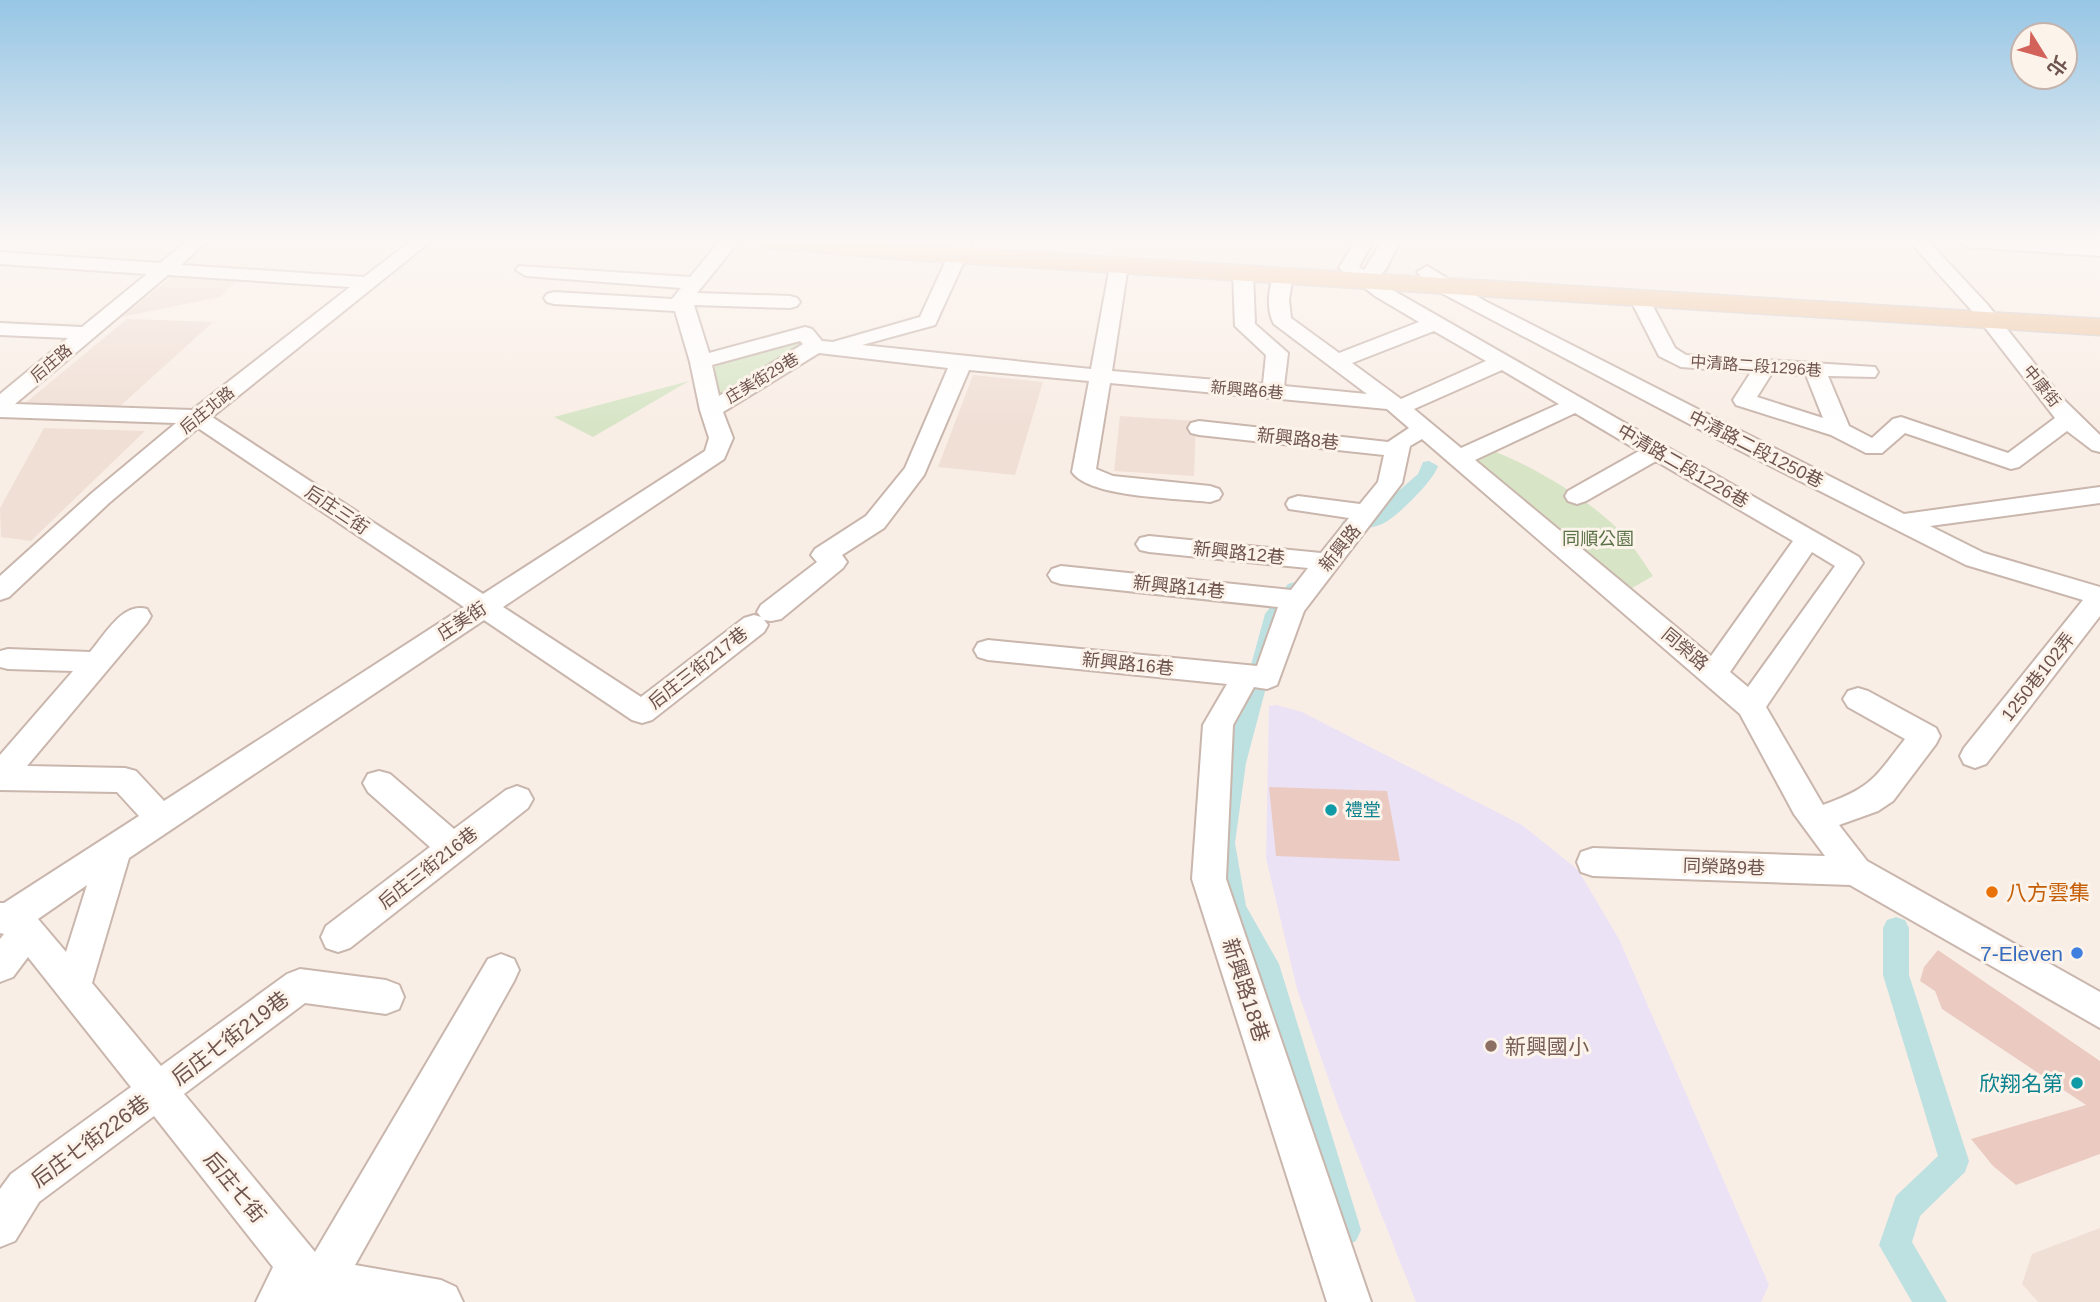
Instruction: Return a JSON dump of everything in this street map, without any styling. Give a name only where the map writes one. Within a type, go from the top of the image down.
[{"type":"main road","points":[[1742,302],[1984,313],[2100,313]]},
{"type":"main road","points":[[1807,302],[1984,313],[2100,327]]},
{"type":"street","name":"后庄路","points":[[0,405],[124,302]]},
{"type":"street","name":"后庄北路","points":[[0,591],[58,534],[197,417],[344,302]]},
{"type":"street","points":[[674,302],[682,302]]},
{"type":"street","name":"庄美街","points":[[0,965],[13,923],[115,849],[716,454],[721,438],[710,410],[701,362],[682,302]]},
{"type":"street","points":[[792,302],[815,342],[928,321],[936,302]]},
{"type":"street","points":[[1113,302],[1084,472],[1108,484],[1210,494]]},
{"type":"street","points":[[1244,302],[1245,326],[1277,353],[1273,392]]},
{"type":"street","name":"同榮路","points":[[1279,302],[1281,320],[1396,405],[1751,706],[1805,805],[1855,871],[2100,1011]]},
{"type":"street","name":"中清路二段1226巷","points":[[1405,302],[1435,323],[1850,563],[1751,706]]},
{"type":"street","name":"中清路二段1250巷","points":[[1478,302],[1975,559],[2100,596]]},
{"type":"street","name":"中清路二段1296巷","points":[[1641,302],[1666,352],[1681,362],[1867,372]]},
{"type":"street","name":"中康街","points":[[1974,302],[2087,439],[2100,445]]},
{"type":"street","points":[[1336,362],[1435,323]]},
{"type":"street","points":[[0,329],[87,333]]},
{"type":"street","name":"庄美街29巷","points":[[701,362],[815,342]]},
{"type":"street","name":"庄美街29巷","points":[[710,410],[815,342]]},
{"type":"street","name":"新興路6巷","points":[[815,342],[961,363],[1396,405]]},
{"type":"street","points":[[1396,405],[1503,362]]},
{"type":"street","name":"后庄三街217巷","points":[[642,712],[834,562],[824,555],[875,522],[916,470],[961,363]]},
{"type":"street","points":[[1765,367],[1744,400],[1839,430],[1874,448],[1902,424],[2011,462],[2063,423],[2067,416]]},
{"type":"street","points":[[1815,370],[1839,430]]},
{"type":"street","points":[[1459,458],[1576,404]]},
{"type":"street","points":[[0,410],[197,417]]},
{"type":"street","name":"后庄三街","points":[[197,417],[642,712]]},
{"type":"street","name":"新興路8巷","points":[[1199,428],[1398,450]]},
{"type":"street","points":[[1398,450],[1399,443],[1424,429]]},
{"type":"street","name":"新興路","points":[[1257,677],[1291,608],[1391,483],[1398,450]]},
{"type":"street","points":[[1577,496],[1656,451]]},
{"type":"street","points":[[1901,523],[2100,495]]},
{"type":"street","points":[[1298,504],[1367,513]]},
{"type":"street","points":[[1714,674],[1809,537]]},
{"type":"street","name":"新興路12巷","points":[[1149,544],[1329,562]]},
{"type":"street","name":"新興路14巷","points":[[1061,575],[1297,600]]},
{"type":"street","name":"1250巷102弄","points":[[1975,756],[2100,596]]},
{"type":"street","points":[[0,777],[136,616]]},
{"type":"street","name":"新興路16巷","points":[[988,650],[1257,677]]},
{"type":"street","points":[[8,659],[97,662]]},
{"type":"street","name":"新興路18巷","points":[[1257,677],[1218,725],[1209,879],[1349,1302]]},
{"type":"street","points":[[1817,820],[1867,802],[1882,792],[1925,736],[1858,699]]},
{"type":"street","points":[[0,777],[125,780],[161,819]]},
{"type":"street","points":[[379,783],[454,848]]},
{"type":"street","name":"后庄三街216巷","points":[[338,937],[517,799]]},
{"type":"street","points":[[73,988],[115,849]]},
{"type":"street","name":"同榮路9巷","points":[[1593,862],[1855,871]]},
{"type":"street","name":"后庄七街","points":[[13,923],[73,988],[308,1277]]},
{"type":"street","points":[[278,1302],[308,1277],[501,970]]},
{"type":"street","name":"后庄七街219巷","points":[[158,1092],[300,986],[386,997]]},
{"type":"street","name":"后庄七街226巷","points":[[0,1226],[25,1188],[158,1092]]},
{"type":"street","points":[[308,1277],[441,1302]]},
{"type":"shaded area","points":[[140,302],[196,302],[121,317]]},
{"type":"shaded area","points":[[127,319],[213,322],[118,408],[24,404]]},
{"type":"shaded area","points":[[973,375],[1043,382],[1015,475],[938,467]]},
{"type":"shaded area","points":[[1120,416],[1196,421],[1194,476],[1114,471]]},
{"type":"shaded area","points":[[44,428],[145,431],[31,541],[1,537],[0,508]]},
{"type":"shaded area","name":"新興國小","points":[[1276,705],[1302,712],[1522,825],[1578,870],[1619,939],[1769,1285],[1761,1302],[1416,1302],[1337,1103],[1297,989],[1266,858],[1269,706]]},
{"type":"shaded area","points":[[2100,1228],[2100,1302],[2038,1302],[2022,1284],[2032,1254]]},
{"type":"green space","points":[[796,342],[801,348],[719,406],[707,375],[717,364]]},
{"type":"green space","points":[[689,381],[593,437],[554,417]]},
{"type":"green space","name":"同順公園","points":[[1494,451],[1543,475],[1604,516],[1622,533],[1653,576],[1627,591],[1472,462]]},
{"type":"building","name":"禮堂","points":[[1269,787],[1387,791],[1400,861],[1276,856]]},
{"type":"building","name":"欣翔名第","points":[[1938,950],[2100,1061],[2100,1154],[2016,1185],[1993,1166],[1971,1139],[2086,1105],[1942,1009],[1935,991],[1920,981],[1924,967]]},
{"type":"waterway","points":[[1348,528],[1350,525],[1378,519],[1426,476],[1429,466]]},
{"type":"waterway","points":[[1295,589],[1275,614],[1235,763],[1223,843],[1234,908],[1266,964],[1345,1230]]},
{"type":"waterway","points":[[1896,928],[1896,975],[1954,1161],[1907,1207],[1895,1245],[1931,1302]]},
{"type":"place","name":"禮堂","points":[[1331,810]]},
{"type":"place","name":"八方雲集","points":[[1992,892]]},
{"type":"place","name":"7-Eleven","points":[[2077,953]]},
{"type":"place","name":"新興國小","points":[[1491,1046]]},
{"type":"place","name":"欣翔名第","points":[[2077,1083]]}]
